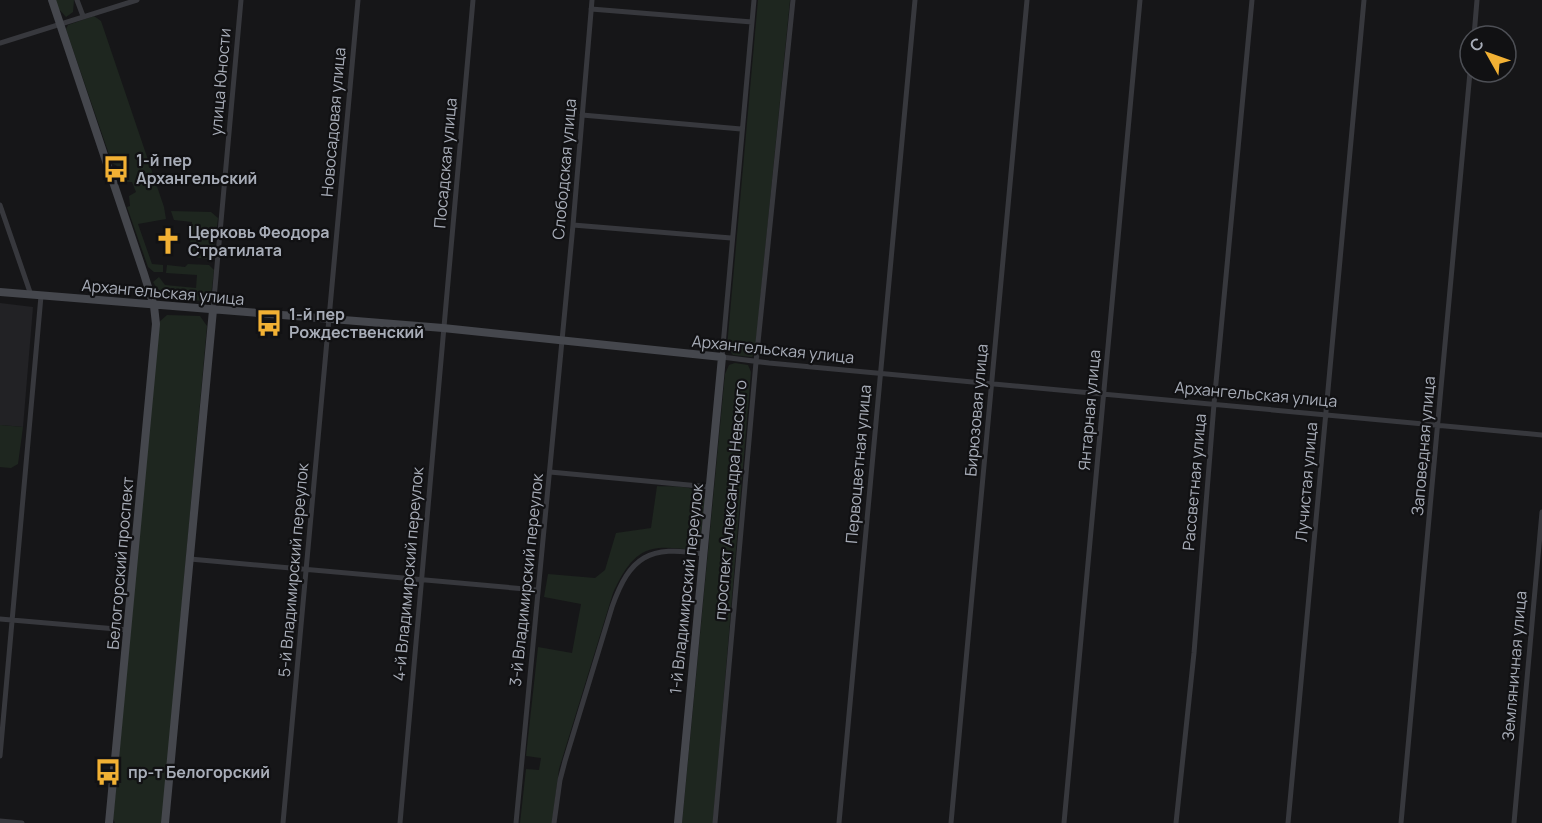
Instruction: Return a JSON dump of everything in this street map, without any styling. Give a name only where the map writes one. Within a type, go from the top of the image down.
[{"type":"street","name":"Белогорский проспект","points":[[52,0],[154,306],[156,324],[109,823]]},
{"type":"street","points":[[77,0],[83,16]]},
{"type":"street","points":[[0,43],[137,0]]},
{"type":"street","name":"улица Юности","points":[[213,310],[241,0]]},
{"type":"street","name":"Новосадовая улица","points":[[330,319],[358,0]]},
{"type":"street","name":"Посадская улица","points":[[443,328],[473,0]]},
{"type":"street","name":"Слободская улица","points":[[561,340],[592,0]]},
{"type":"street","name":"проспект Александра Невского","points":[[722,357],[754,0]]},
{"type":"street","name":"проспект Александра Невского","points":[[715,823],[756,362],[793,0]]},
{"type":"street","name":"Первоцветная улица","points":[[839,823],[915,0]]},
{"type":"street","name":"Бирюзовая улица","points":[[951,823],[1027,0]]},
{"type":"street","name":"Янтарная улица","points":[[1064,823],[1140,0]]},
{"type":"street","name":"Рассветная улица","points":[[1176,823],[1194,653],[1214,404],[1252,0]]},
{"type":"street","name":"Лучистая улица","points":[[1288,823],[1364,0]]},
{"type":"street","points":[[1475,24],[1477,0]]},
{"type":"street","points":[[591,9],[752,22]]},
{"type":"street","name":"Заповедная улица","points":[[1401,823],[1469,84]]},
{"type":"street","points":[[582,115],[741,129]]},
{"type":"street","points":[[0,205],[31,295]]},
{"type":"street","points":[[573,225],[731,238]]},
{"type":"street","name":"Архангельская улица","points":[[0,292],[443,328],[756,362],[1542,435]]},
{"type":"street","points":[[0,756],[41,296]]},
{"type":"street","points":[[165,823],[213,310]]},
{"type":"street","name":"5-й Владимирский переулок","points":[[283,823],[330,319]]},
{"type":"street","name":"4-й Владимирский переулок","points":[[400,823],[443,328]]},
{"type":"street","name":"3-й Владимирский переулок","points":[[516,823],[561,340]]},
{"type":"street","name":"1-й Владимирский переулок","points":[[678,823],[722,357]]},
{"type":"street","points":[[550,472],[710,487]]},
{"type":"street","name":"Земляничная улица","points":[[1514,823],[1542,512]]},
{"type":"street","points":[[554,823],[565,760],[618,589],[628,571],[639,560],[653,554],[690,552],[703,554]]},
{"type":"street","points":[[190,559],[537,590]]},
{"type":"street","points":[[0,619],[128,630]]},
{"type":"street","points":[[0,821],[22,823]]},
{"type":"shaded area","points":[[55,0],[74,0],[73,12],[66,17],[58,8]]},
{"type":"shaded area","points":[[758,0],[790,0],[755,352],[752,357],[733,355],[727,347]]},
{"type":"shaded area","points":[[94,16],[101,21],[164,207],[166,219],[138,224],[152,264],[163,265],[163,272],[154,272],[148,267],[127,207],[130,206],[129,196],[136,192],[132,182],[119,182],[116,176],[119,171],[112,163],[66,29],[68,25]]},
{"type":"shaded area","points":[[171,211],[211,212],[218,218],[213,257],[210,259],[189,257],[192,222],[174,220]]},
{"type":"shaded area","points":[[188,264],[209,265],[214,270],[211,296],[205,301],[169,297],[153,282],[159,277],[165,285],[196,288],[197,275],[166,273],[167,265],[185,267]]},
{"type":"shaded area","points":[[0,303],[33,307],[23,427],[0,425]]},
{"type":"shaded area","points":[[167,315],[200,316],[207,326],[162,823],[115,823],[113,819],[159,322]]},
{"type":"shaded area","points":[[735,363],[748,365],[751,372],[713,823],[682,823],[725,374],[729,365]]},
{"type":"shaded area","points":[[0,425],[23,427],[18,464],[11,468],[0,467]]},
{"type":"shaded area","points":[[657,486],[684,487],[702,494],[705,499],[700,543],[696,548],[691,549],[662,548],[646,551],[633,560],[624,573],[613,593],[559,769],[552,823],[520,823],[526,769],[539,770],[541,758],[526,756],[538,647],[572,653],[581,604],[544,597],[548,574],[595,578],[605,570],[616,533],[651,528]]},
{"type":"place","name":"1-й пер Архангельский","points":[[116,169]]},
{"type":"place","name":"Церковь Феодора Стратилата","points":[[168,241]]},
{"type":"place","name":"1-й пер Рождественский","points":[[269,323]]},
{"type":"place","name":"пр-т Белогорский","points":[[108,772]]}]
